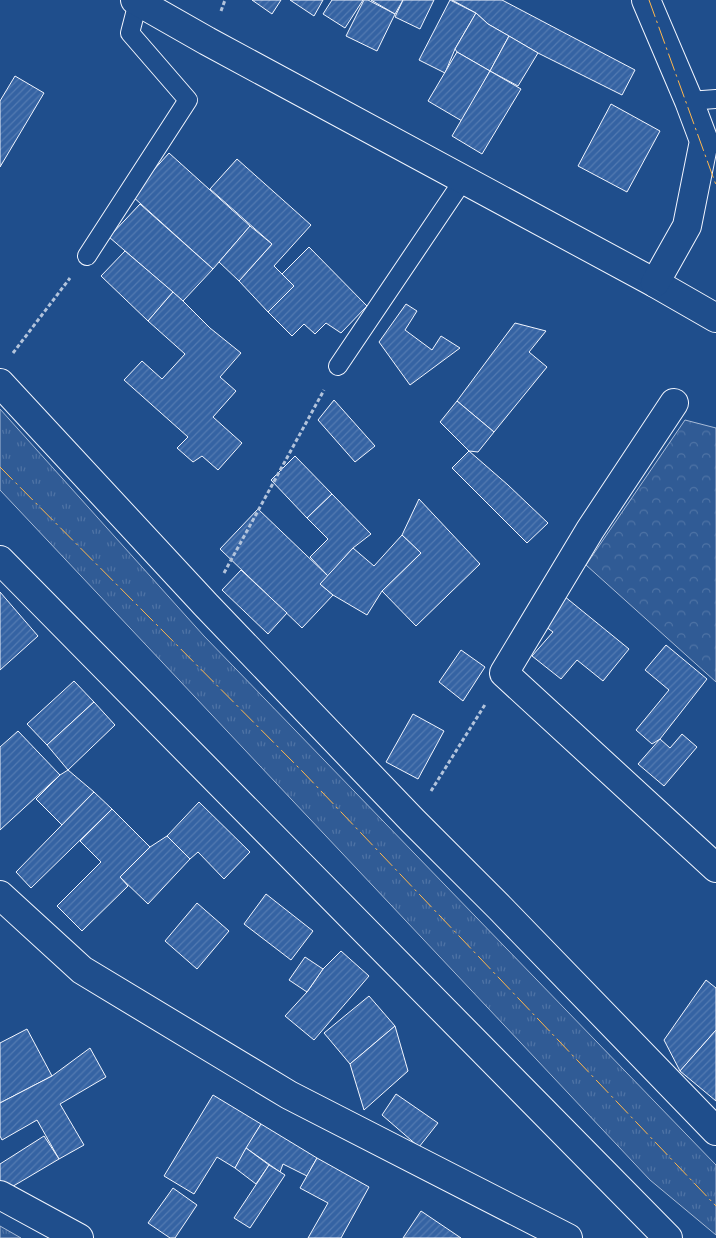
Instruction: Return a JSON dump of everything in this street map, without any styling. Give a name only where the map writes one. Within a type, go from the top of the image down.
[{"type":"street","points":[[646,0],[703,100],[704,141],[687,226],[655,283]]},
{"type":"street","points":[[137,1],[716,318]]},
{"type":"street","points":[[0,383],[206,605],[413,821],[716,1130]]},
{"type":"street","points":[[674,403],[590,530],[504,672],[716,868]]},
{"type":"street","points":[[0,560],[668,1238]]},
{"type":"street","points":[[0,895],[82,970],[90,975],[289,1095],[568,1238]]},
{"type":"street","points":[[0,1195],[79,1238]]},
{"type":"lane","points":[[87,256],[188,100],[130,33],[137,1]]},
{"type":"lane","points":[[338,366],[464,179]]},
{"type":"path","points":[[12,354],[87,256]]},
{"type":"path","points":[[206,605],[338,366]]},
{"type":"path","points":[[413,821],[504,672]]},
{"type":"green space","points":[[0,409],[204,636],[716,1165],[716,1235],[650,1180],[0,490]]},
{"type":"green space","points":[[685,420],[716,428],[716,682],[586,565]]},
{"type":"green space","points":[[0,1226],[21,1238],[0,1238]]},
{"type":"building","points":[[252,0],[281,0],[272,14]]},
{"type":"building","points":[[290,0],[323,0],[314,16]]},
{"type":"building","points":[[332,0],[363,0],[345,28],[323,14]]},
{"type":"building","points":[[364,0],[368,0],[395,14],[377,51],[346,36]]},
{"type":"building","points":[[371,0],[403,0],[395,14]]},
{"type":"building","points":[[403,0],[434,0],[420,29],[395,17]]},
{"type":"building","points":[[450,0],[476,13],[455,49],[445,73],[419,60]]},
{"type":"building","points":[[452,0],[502,0],[635,70],[622,95],[538,53],[488,24],[476,13]]},
{"type":"building","points":[[476,13],[488,24],[509,36],[490,71],[455,49]]},
{"type":"building","points":[[509,36],[538,53],[518,86],[490,71]]},
{"type":"building","points":[[457,52],[490,71],[462,121],[428,101]]},
{"type":"building","points":[[490,71],[521,89],[482,154],[452,136]]},
{"type":"building","points":[[15,76],[44,93],[0,167],[0,101]]},
{"type":"building","points":[[611,104],[660,131],[627,192],[578,166]]},
{"type":"building","points":[[169,153],[250,226],[213,269],[131,195]]},
{"type":"building","points":[[237,159],[311,225],[274,266],[294,286],[268,312],[239,281],[272,244],[210,189]]},
{"type":"building","points":[[140,204],[213,269],[183,301],[109,237]]},
{"type":"building","points":[[250,226],[272,244],[239,281],[219,262]]},
{"type":"building","points":[[309,247],[367,306],[341,333],[326,323],[315,334],[304,324],[292,336],[268,312],[294,286],[282,274]]},
{"type":"building","points":[[125,251],[173,292],[148,321],[101,276]]},
{"type":"building","points":[[173,292],[210,328],[241,353],[220,377],[236,391],[213,417],[242,443],[218,470],[202,456],[193,462],[177,448],[188,437],[124,380],[142,361],[162,379],[185,354],[148,321]]},
{"type":"building","points":[[406,304],[417,311],[405,330],[432,350],[441,336],[460,348],[410,385],[379,342]]},
{"type":"building","points":[[515,323],[546,331],[529,352],[547,367],[494,432],[457,401]]},
{"type":"building","points":[[334,400],[375,446],[355,462],[318,420]]},
{"type":"building","points":[[457,401],[494,432],[478,452],[469,451],[440,422]]},
{"type":"building","points":[[469,451],[548,523],[527,543],[452,468]]},
{"type":"building","points":[[295,456],[332,494],[307,518],[271,480]]},
{"type":"building","points":[[332,494],[371,534],[353,548],[328,576],[310,557],[328,539],[307,518]]},
{"type":"building","points":[[419,499],[480,564],[416,626],[382,591],[421,553],[402,535]]},
{"type":"building","points":[[258,509],[328,576],[320,584],[333,595],[302,628],[220,549]]},
{"type":"building","points":[[402,535],[421,553],[382,591],[367,615],[333,595],[320,584],[353,548],[374,566]]},
{"type":"building","points":[[241,570],[287,613],[268,634],[222,590]]},
{"type":"building","points":[[0,592],[38,636],[0,670]]},
{"type":"building","points":[[564,596],[629,649],[603,681],[577,660],[561,679],[532,656],[553,632],[542,624]]},
{"type":"building","points":[[666,645],[707,679],[660,739],[652,744],[636,730],[669,690],[645,670]]},
{"type":"building","points":[[461,650],[485,667],[463,701],[439,682]]},
{"type":"building","points":[[74,681],[94,702],[47,745],[27,724]]},
{"type":"building","points":[[94,702],[115,725],[68,770],[47,745]]},
{"type":"building","points":[[413,714],[444,731],[418,779],[386,762]]},
{"type":"building","points":[[18,731],[60,775],[0,830],[0,747]]},
{"type":"building","points":[[682,734],[697,747],[664,786],[638,764],[660,739],[670,748]]},
{"type":"building","points":[[68,770],[94,792],[62,825],[36,799],[60,775]]},
{"type":"building","points":[[94,792],[112,809],[31,888],[16,872]]},
{"type":"building","points":[[199,802],[250,852],[224,879],[198,852],[190,859],[167,836]]},
{"type":"building","points":[[112,809],[150,847],[120,877],[128,886],[82,931],[57,906],[101,862],[80,841]]},
{"type":"building","points":[[167,836],[190,859],[148,904],[120,877],[150,847]]},
{"type":"building","points":[[266,894],[313,931],[291,960],[244,924]]},
{"type":"building","points":[[197,903],[229,931],[197,969],[165,941]]},
{"type":"building","points":[[341,951],[369,976],[314,1040],[285,1016],[307,992],[323,969]]},
{"type":"building","points":[[305,957],[323,969],[307,992],[289,980]]},
{"type":"building","points":[[706,980],[716,988],[716,1030],[680,1071],[664,1040]]},
{"type":"building","points":[[369,996],[395,1026],[350,1064],[324,1033]]},
{"type":"building","points":[[395,1026],[408,1071],[364,1110],[350,1064]]},
{"type":"building","points":[[27,1029],[52,1076],[0,1103],[0,1043]]},
{"type":"building","points":[[716,1030],[716,1101],[680,1071]]},
{"type":"building","points":[[90,1048],[106,1077],[60,1104],[84,1145],[59,1159],[37,1120],[2,1140],[0,1136],[0,1103],[52,1076]]},
{"type":"building","points":[[396,1094],[438,1123],[419,1147],[382,1115]]},
{"type":"building","points":[[213,1095],[261,1124],[235,1168],[217,1157],[194,1194],[164,1176]]},
{"type":"building","points":[[261,1124],[317,1158],[307,1176],[283,1164],[280,1172],[246,1148]]},
{"type":"building","points":[[44,1136],[59,1159],[10,1188],[0,1181],[0,1164]]},
{"type":"building","points":[[246,1148],[269,1165],[256,1184],[235,1168]]},
{"type":"building","points":[[317,1158],[369,1187],[341,1238],[308,1238],[328,1203],[300,1188]]},
{"type":"building","points":[[269,1165],[285,1175],[250,1228],[234,1218]]},
{"type":"building","points":[[173,1188],[197,1205],[175,1238],[170,1238],[148,1223]]},
{"type":"building","points":[[421,1211],[461,1238],[403,1238]]},
{"type":"power","points":[[649,0],[716,185]]},
{"type":"power","points":[[0,467],[302,771],[716,1206]]}]
